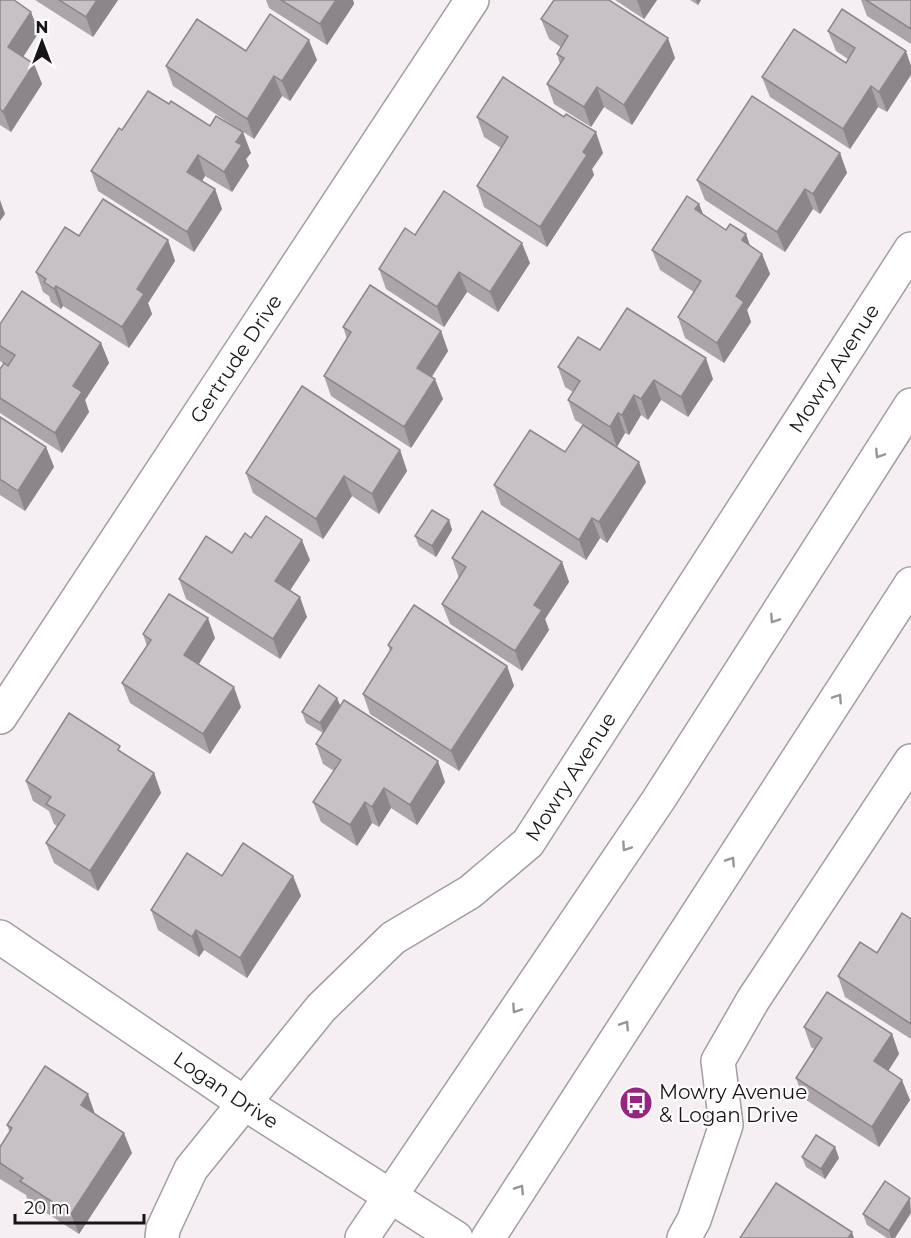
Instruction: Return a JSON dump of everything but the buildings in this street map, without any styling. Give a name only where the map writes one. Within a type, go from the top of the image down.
[{"type":"street","name":"Gertrude Drive","points":[[0,717],[472,0]]},
{"type":"street","name":"Mowry Avenue","points":[[162,1238],[163,1229],[191,1169],[321,1008],[393,938],[470,892],[528,843],[911,249]]},
{"type":"street","points":[[362,1238],[659,799],[911,405]]},
{"type":"street","points":[[488,1238],[911,584]]},
{"type":"street","points":[[684,1238],[694,1221],[726,1125],[718,1061],[753,1000],[911,761]]},
{"type":"street","name":"Logan Drive","points":[[0,937],[244,1103],[456,1238]]},
{"type":"place","name":"Mowry Avenue & Logan Drive","points":[[636,1103]]}]
